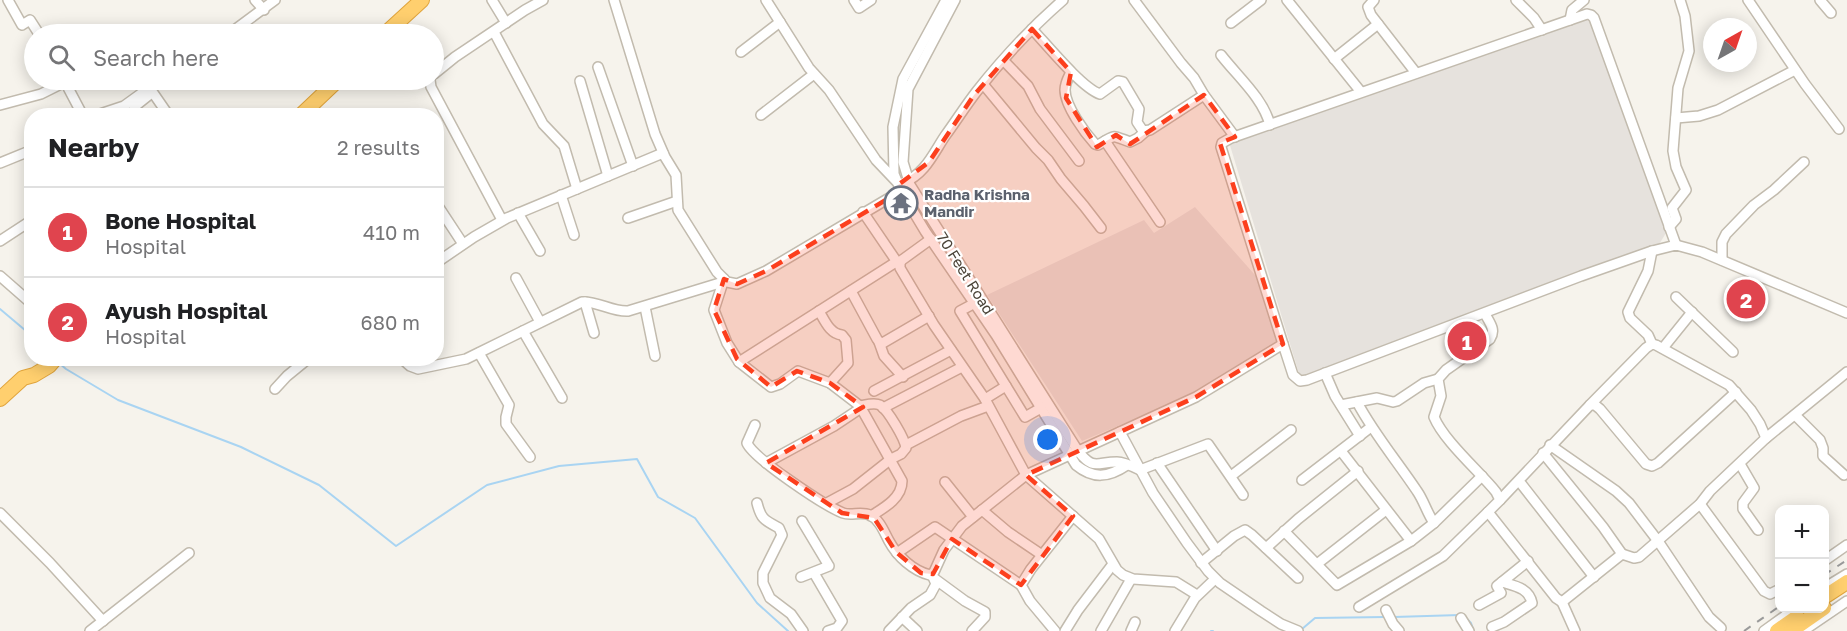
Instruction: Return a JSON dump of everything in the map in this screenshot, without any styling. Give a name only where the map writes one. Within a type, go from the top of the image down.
[{"type":"highway","points":[[397,24],[422,0]]},
{"type":"highway","points":[[308,108],[327,90]]},
{"type":"highway","points":[[0,399],[23,378],[34,375],[46,366]]},
{"type":"highway","points":[[1829,594],[1847,582]]},
{"type":"highway","points":[[1829,605],[1847,593]]},
{"type":"highway","points":[[1777,631],[1803,613]]},
{"type":"highway","points":[[1791,631],[1817,613]]},
{"type":"street","points":[[8,0],[22,25],[30,20],[33,24]]},
{"type":"street","points":[[255,0],[264,10]]},
{"type":"street","points":[[244,24],[276,0]]},
{"type":"street","points":[[492,0],[506,23]]},
{"type":"street","points":[[444,66],[543,0]]},
{"type":"street","points":[[614,0],[653,127],[677,181],[678,210],[723,281]]},
{"type":"street","points":[[766,0],[814,74],[829,90],[876,160],[898,185]]},
{"type":"street","points":[[854,0],[859,8],[872,0]]},
{"type":"street","name":"70 Feet Road","points":[[946,0],[908,78],[904,170],[908,181],[1074,453]]},
{"type":"street","name":"70 Feet Road","points":[[955,0],[897,98],[893,127],[893,168],[898,185],[930,239],[975,303],[1041,408],[1074,453],[1091,464],[1101,465],[1118,461],[1140,470]]},
{"type":"street","points":[[444,364],[478,353],[585,302],[623,312],[723,281],[737,284],[760,274],[863,212],[898,185],[908,181],[929,162],[983,84],[1032,29],[1063,0]]},
{"type":"street","points":[[1134,0],[1235,136]]},
{"type":"street","points":[[1231,23],[1261,0]]},
{"type":"street","points":[[1287,0],[1361,92]]},
{"type":"street","points":[[1374,0],[1368,7],[1378,24],[1416,73]]},
{"type":"street","points":[[1516,0],[1534,18],[1542,30]]},
{"type":"street","points":[[1570,21],[1572,10],[1584,0]]},
{"type":"street","points":[[1669,226],[1676,219],[1672,208],[1686,190],[1674,158],[1673,144],[1678,88],[1689,51],[1685,16],[1680,0]]},
{"type":"street","points":[[1748,0],[1839,129]]},
{"type":"street","points":[[1820,0],[1831,13]]},
{"type":"street","points":[[1676,245],[1591,15],[1235,136],[1225,141],[1221,147],[1293,375],[1300,381],[1485,314],[1581,276],[1676,245],[1695,249],[1847,312]]},
{"type":"street","points":[[741,52],[780,22]]},
{"type":"street","points":[[1334,59],[1378,24]]},
{"type":"street","points":[[1032,29],[1071,72],[1095,92],[1100,94],[1118,81],[1123,82],[1139,109],[1137,122],[1143,131],[1146,131]]},
{"type":"street","points":[[494,32],[543,124],[564,146],[577,189]]},
{"type":"street","points":[[1221,55],[1257,98],[1270,125]]},
{"type":"street","points":[[1004,61],[1028,86],[1040,109],[1079,161]]},
{"type":"street","points":[[598,67],[633,166]]},
{"type":"street","points":[[1676,118],[1699,116],[1718,110],[1796,70]]},
{"type":"street","points":[[1071,72],[1065,91],[1068,104],[1086,133],[1098,145],[1116,135],[1130,142],[1204,94]]},
{"type":"street","points":[[761,116],[814,74]]},
{"type":"street","points":[[580,81],[608,176]]},
{"type":"street","points":[[983,84],[1048,160],[1101,228]]},
{"type":"street","points":[[0,105],[48,90]]},
{"type":"street","points":[[69,90],[79,108]]},
{"type":"street","points":[[118,108],[145,90]]},
{"type":"street","points":[[133,108],[149,95],[149,90]]},
{"type":"street","points":[[151,90],[163,108]]},
{"type":"street","points":[[433,90],[442,108]]},
{"type":"street","points":[[444,111],[502,220]]},
{"type":"street","points":[[1105,141],[1160,222]]},
{"type":"street","points":[[0,163],[24,153]]},
{"type":"street","points":[[444,257],[502,220],[663,153]]},
{"type":"street","points":[[1722,260],[1722,242],[1726,234],[1754,205],[1804,162]]},
{"type":"street","points":[[561,195],[574,236]]},
{"type":"street","points":[[628,219],[677,201]]},
{"type":"street","points":[[863,212],[986,403],[1026,475],[1099,539],[1113,564],[1123,575],[1131,579],[1172,582],[1197,595]]},
{"type":"street","points":[[518,213],[540,251]]},
{"type":"street","points":[[444,215],[463,244]]},
{"type":"street","points":[[0,241],[24,225]]},
{"type":"street","points":[[740,362],[851,291],[898,265],[930,239]]},
{"type":"street","points":[[1652,251],[1648,271],[1628,312],[1630,318],[1645,331],[1652,344],[1722,380],[1736,392],[1751,410],[1766,438]]},
{"type":"street","points":[[0,276],[24,297]]},
{"type":"street","points":[[516,278],[540,322]]},
{"type":"street","points":[[723,281],[714,305],[715,314],[727,343],[740,362],[771,387],[780,384],[798,371],[830,383],[860,407],[891,459],[900,476],[902,486],[893,500],[871,516]]},
{"type":"street","points":[[851,291],[879,342],[884,356],[903,377]]},
{"type":"street","points":[[1676,297],[1733,352]]},
{"type":"street","points":[[585,302],[594,333]]},
{"type":"street","points":[[975,303],[960,311],[1025,417],[1041,408]]},
{"type":"street","points":[[645,307],[655,356]]},
{"type":"street","points":[[819,311],[832,331],[845,337],[846,340],[848,363],[830,383]]},
{"type":"street","points":[[1663,348],[1692,312]]},
{"type":"street","points":[[1341,405],[1377,398],[1398,401],[1424,383],[1438,379],[1446,370],[1490,339],[1493,329],[1485,314]]},
{"type":"street","points":[[879,342],[884,343],[929,316]]},
{"type":"street","points":[[524,331],[562,398]]},
{"type":"street","points":[[889,631],[911,608],[930,595],[936,586],[933,577],[944,550],[962,526],[1026,475],[1196,397],[1283,344]]},
{"type":"street","points":[[1359,607],[1443,556],[1519,482],[1550,445],[1652,344]]},
{"type":"street","points":[[874,391],[951,350]]},
{"type":"street","points":[[478,353],[509,405],[506,424],[530,457]]},
{"type":"street","points":[[275,389],[299,366]]},
{"type":"street","points":[[410,366],[418,369],[432,366]]},
{"type":"street","points":[[883,408],[962,367]]},
{"type":"street","points":[[1543,453],[1598,520],[1622,554],[1634,558],[1639,557],[1700,504],[1714,486],[1766,438],[1847,372]]},
{"type":"street","points":[[1325,373],[1360,435]]},
{"type":"street","points":[[1438,379],[1441,396],[1434,413],[1436,422],[1496,492],[1500,500]]},
{"type":"street","points":[[827,504],[853,489],[891,459],[901,454],[906,445],[986,403],[1006,386]]},
{"type":"street","points":[[1590,405],[1595,405],[1600,409],[1646,464],[1652,466],[1736,392]]},
{"type":"street","points":[[1357,402],[1371,427],[1417,490],[1434,523]]},
{"type":"street","points":[[766,463],[834,426],[860,407],[876,404],[883,408],[906,445]]},
{"type":"street","points":[[1795,415],[1820,440],[1823,456],[1844,475]]},
{"type":"street","points":[[755,425],[747,445],[766,463],[842,513],[863,513],[871,516],[878,521],[897,553],[921,573],[933,577],[965,601],[985,612],[985,617],[972,631]]},
{"type":"street","points":[[1302,480],[1371,427]]},
{"type":"street","points":[[1231,476],[1291,429]]},
{"type":"street","points":[[1120,432],[1169,517],[1215,579],[1278,627],[1298,631]]},
{"type":"street","points":[[1140,470],[1208,444],[1243,495]]},
{"type":"street","points":[[1550,445],[1623,497],[1658,541],[1709,616],[1721,628]]},
{"type":"street","points":[[1341,451],[1410,541]]},
{"type":"street","points":[[1157,463],[1216,551]]},
{"type":"street","points":[[1740,464],[1754,488],[1743,503],[1743,509],[1758,530]]},
{"type":"street","points":[[1266,548],[1358,471]]},
{"type":"street","points":[[1284,531],[1337,585],[1410,541],[1434,523],[1447,513],[1482,476]]},
{"type":"street","points":[[945,482],[973,518]]},
{"type":"street","points":[[1519,482],[1594,577]]},
{"type":"street","points":[[757,503],[763,519],[779,528],[782,535],[763,573],[763,583],[774,603],[791,614],[803,631]]},
{"type":"street","points":[[1700,504],[1764,591],[1770,594],[1775,591]]},
{"type":"street","points":[[982,510],[1008,532],[1042,555]]},
{"type":"street","points":[[1317,564],[1386,510]]},
{"type":"street","points":[[1488,512],[1556,598],[1562,602],[1575,631]]},
{"type":"street","points":[[0,513],[51,562],[103,621]]},
{"type":"street","points":[[1021,585],[1073,516]]},
{"type":"street","points":[[801,578],[829,566],[802,520]]},
{"type":"street","points":[[897,553],[935,527],[1021,585],[1030,602],[1055,631]]},
{"type":"street","points":[[1201,562],[1245,530],[1298,578]]},
{"type":"street","points":[[1827,559],[1847,545]]},
{"type":"street","points":[[90,631],[189,553]]},
{"type":"street","points":[[1562,602],[1622,554]]},
{"type":"street","points":[[1479,605],[1501,593],[1497,586],[1528,561]]},
{"type":"street","points":[[1065,631],[1113,564]]},
{"type":"street","points":[[814,573],[842,621],[837,628],[828,631]]},
{"type":"street","points":[[1829,585],[1847,573]]},
{"type":"street","points":[[1101,631],[1131,579]]},
{"type":"street","points":[[1175,631],[1197,595],[1215,579]]},
{"type":"street","points":[[1492,627],[1504,622],[1532,603],[1531,597],[1525,590],[1502,582]]},
{"type":"street","points":[[1803,631],[1847,602]]},
{"type":"street","points":[[1764,631],[1790,613]]},
{"type":"street","points":[[1388,614],[1399,631]]},
{"type":"street","points":[[902,617],[917,631]]},
{"type":"street","points":[[1461,618],[1469,631]]},
{"type":"highlighted area","points":[[1032,29],[1071,72],[1066,98],[1097,147],[1116,135],[1130,144],[1204,95],[1235,137],[1220,143],[1283,344],[1196,397],[1026,475],[1073,516],[1021,585],[952,539],[933,574],[921,573],[896,552],[874,518],[842,513],[766,463],[863,407],[830,383],[797,371],[771,387],[737,359],[714,310],[724,279],[737,284],[766,271],[901,191],[898,185],[929,162],[974,95]]},
{"type":"shaded area","points":[[1592,18],[1666,233],[1658,246],[1300,377],[1229,142]]},
{"type":"shaded area","points":[[1195,207],[1262,283],[1281,343],[1190,396],[1082,441],[987,295],[1144,220],[1154,233]]},
{"type":"waterway","points":[[0,309],[24,329]]},
{"type":"waterway","points":[[62,366],[118,400],[241,447],[319,485],[396,546],[487,485],[559,466],[637,459],[658,497],[695,518],[757,603],[788,631]]},
{"type":"waterway","points":[[1394,617],[1460,615]]},
{"type":"waterway","points":[[1302,629],[1315,618],[1385,617]]},
{"type":"waterway","points":[[1467,619],[1473,629]]},
{"type":"railway","points":[[1829,572],[1847,560]]},
{"type":"railway","points":[[1744,631],[1775,609]]},
{"type":"place","name":"Radha Krishna Mandir","points":[[901,203]]},
{"type":"place","name":"Ayush Hospital","points":[[1746,299]]},
{"type":"place","name":"Bone Hospital","points":[[1467,341]]}]
